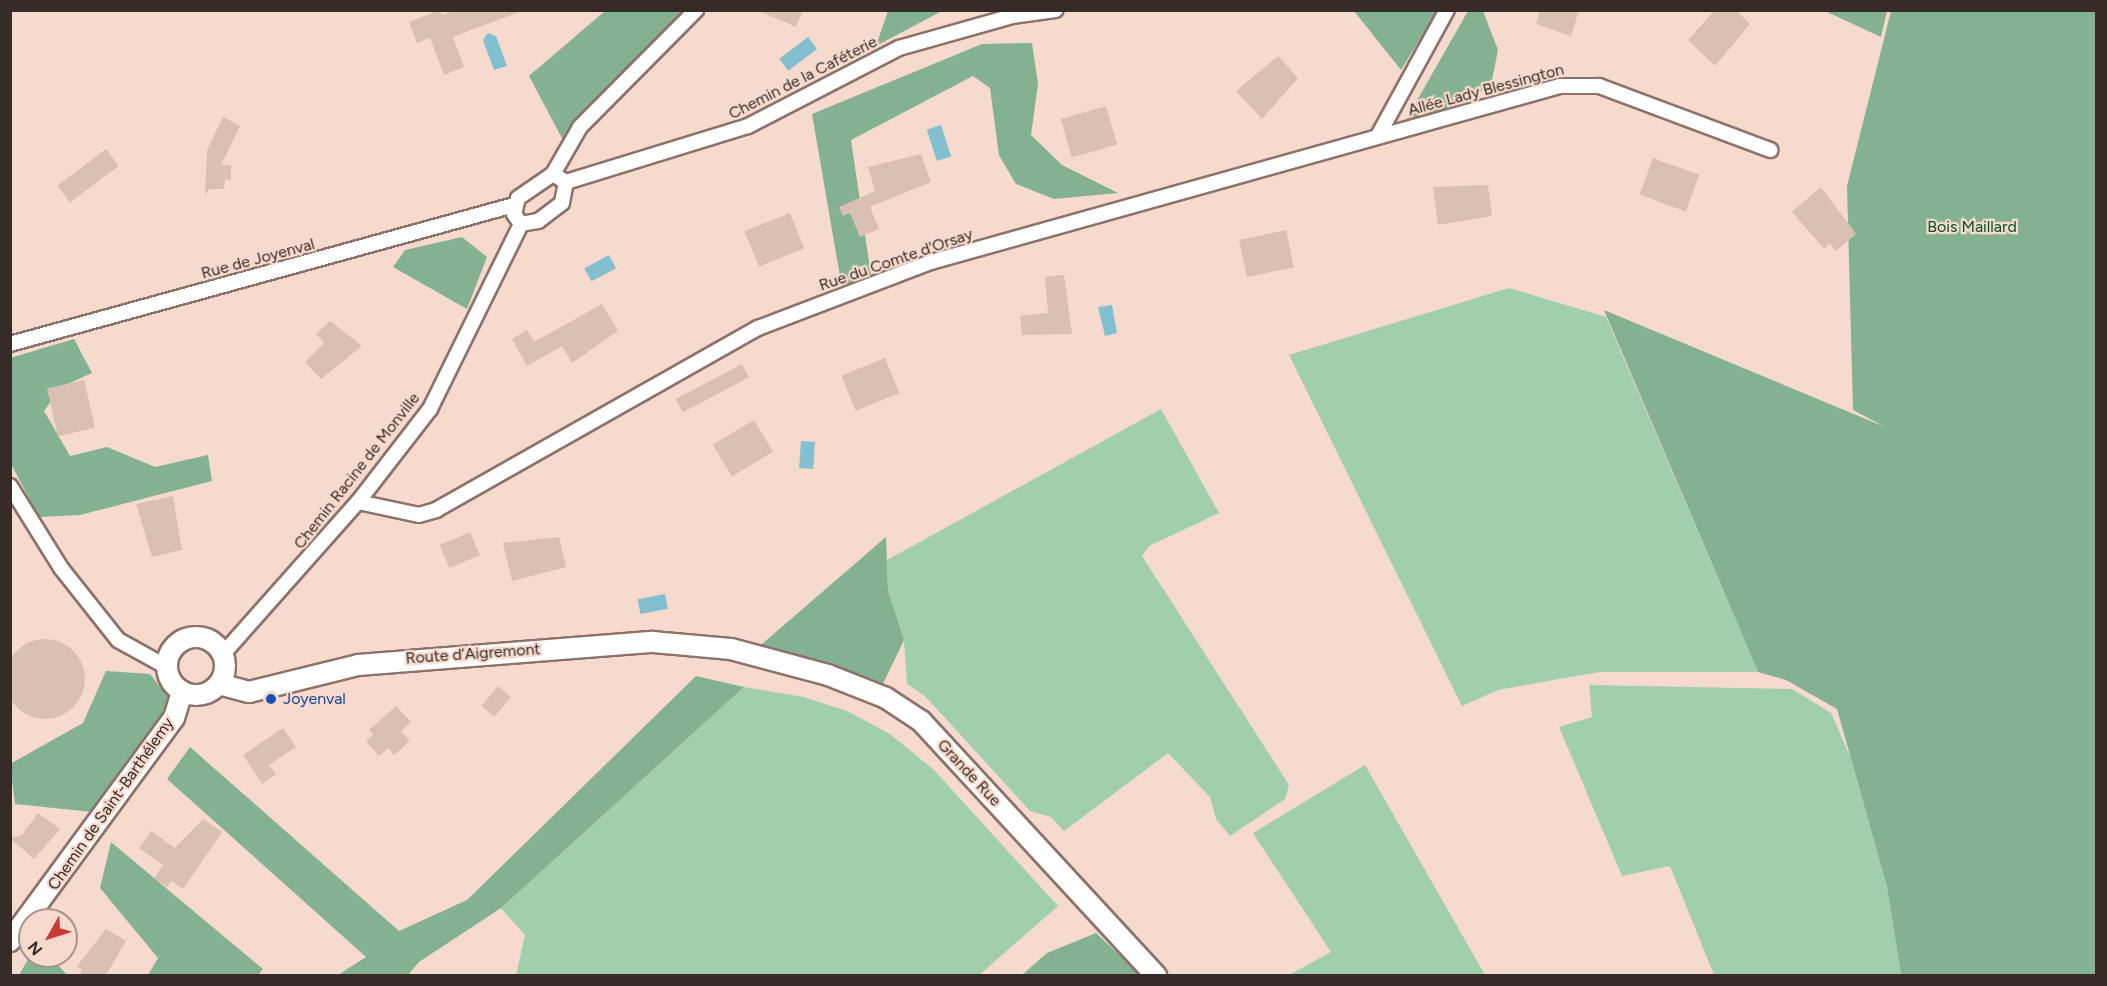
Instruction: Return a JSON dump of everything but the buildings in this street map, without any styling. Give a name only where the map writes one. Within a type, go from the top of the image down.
[{"type":"street","points":[[553,174],[566,182],[562,203],[538,221],[521,224],[514,205],[526,190],[553,174],[580,126],[696,10]]},
{"type":"street","name":"Chemin de la Caféterie","points":[[566,182],[748,126],[899,48],[1012,16],[1056,10]]},
{"type":"street","points":[[1379,134],[1447,10]]},
{"type":"street","name":"Allée Lady Blessington","points":[[1379,134],[1577,83],[1770,150]]},
{"type":"street","name":"Rue du Comte d'Orsay","points":[[358,502],[418,515],[436,510],[787,316],[931,262],[1379,134]]},
{"type":"street","name":"Rue de Joyenval","points":[[10,344],[514,205]]},
{"type":"street","name":"Chemin Racine de Monville","points":[[222,655],[358,502],[447,380],[521,224]]},
{"type":"street","points":[[10,486],[61,568],[118,640],[167,667],[182,692],[201,694],[219,684],[222,655],[211,641],[185,639],[171,650],[167,667]]},
{"type":"street","name":"Route d’Aigremont","points":[[219,684],[249,692],[358,665],[491,652],[653,642],[731,649]]},
{"type":"street","name":"Grande Rue","points":[[731,649],[828,675],[886,698],[921,721],[1156,975]]},
{"type":"street","name":"Chemin de Saint-Barthélemy","points":[[10,941],[174,718],[182,692]]},
{"type":"green space","points":[[888,10],[942,11],[876,46]]},
{"type":"green space","points":[[605,11],[687,11],[564,142],[529,76]]},
{"type":"green space","points":[[1354,11],[1437,11],[1401,70]]},
{"type":"green space","points":[[1468,11],[1483,11],[1498,50],[1491,85],[1450,110],[1403,125]]},
{"type":"green space","points":[[1825,11],[1887,11],[1881,37]]},
{"type":"green space","name":"Bois Maillard","points":[[1891,11],[2096,11],[2096,975],[1901,975],[1887,887],[1837,709],[1786,680],[1758,672],[1604,310],[1885,427],[1853,410],[1847,186]]},
{"type":"green space","points":[[1032,43],[1038,84],[1031,135],[1062,165],[1118,193],[1054,199],[1016,184],[999,155],[990,88],[973,76],[851,140],[872,282],[842,288],[812,114],[982,44]]},
{"type":"green space","points":[[462,237],[487,257],[467,309],[393,267],[405,250]]},
{"type":"green space","points":[[1509,288],[1606,317],[1758,672],[1599,672],[1498,690],[1462,706],[1289,355]]},
{"type":"green space","points":[[74,339],[92,373],[61,387],[44,411],[70,456],[107,447],[155,467],[208,455],[212,481],[80,515],[39,517],[11,464],[10,358]]},
{"type":"green space","points":[[1161,409],[1219,513],[1149,546],[1142,556],[1289,785],[1285,799],[1230,836],[1216,819],[1210,797],[1168,753],[1064,831],[1051,817],[1030,811],[925,696],[907,684],[904,640],[888,590],[887,560]]},
{"type":"green space","points":[[886,537],[888,590],[904,640],[879,692],[755,650]]},
{"type":"green space","points":[[106,671],[150,674],[175,706],[102,813],[15,804],[10,764],[83,723]]},
{"type":"green space","points":[[696,676],[744,687],[501,908],[419,962],[408,975],[338,975],[366,957],[167,779],[190,747],[399,931],[467,900]]},
{"type":"green space","points":[[1589,685],[1792,689],[1831,713],[1850,756],[1887,887],[1901,975],[1714,975],[1670,866],[1622,876],[1559,727],[1592,717]]},
{"type":"green space","points":[[744,687],[804,697],[847,711],[890,734],[934,770],[1058,906],[978,976],[516,975],[525,935],[501,908]]},
{"type":"green space","points":[[1365,765],[1485,975],[1289,975],[1331,952],[1253,833]]},
{"type":"green space","points":[[111,842],[263,969],[258,975],[148,975],[158,958],[100,888]]},
{"type":"green space","points":[[1096,933],[1141,975],[1022,975],[1047,953]]},
{"type":"green space","points":[[23,968],[61,968],[67,975],[19,975]]},
{"type":"water","points":[[488,33],[496,36],[507,66],[494,70],[483,40]]},
{"type":"water","points":[[808,37],[817,49],[788,71],[779,59]]},
{"type":"water","points":[[941,125],[951,156],[937,161],[927,130]]},
{"type":"water","points":[[609,255],[616,268],[591,281],[584,268]]},
{"type":"water","points":[[1112,305],[1117,333],[1105,336],[1098,307]]},
{"type":"water","points":[[801,441],[815,442],[813,469],[799,468]]},
{"type":"water","points":[[665,594],[668,609],[640,614],[638,599]]},
{"type":"place","name":"Joyenval","points":[[271,699]]}]
